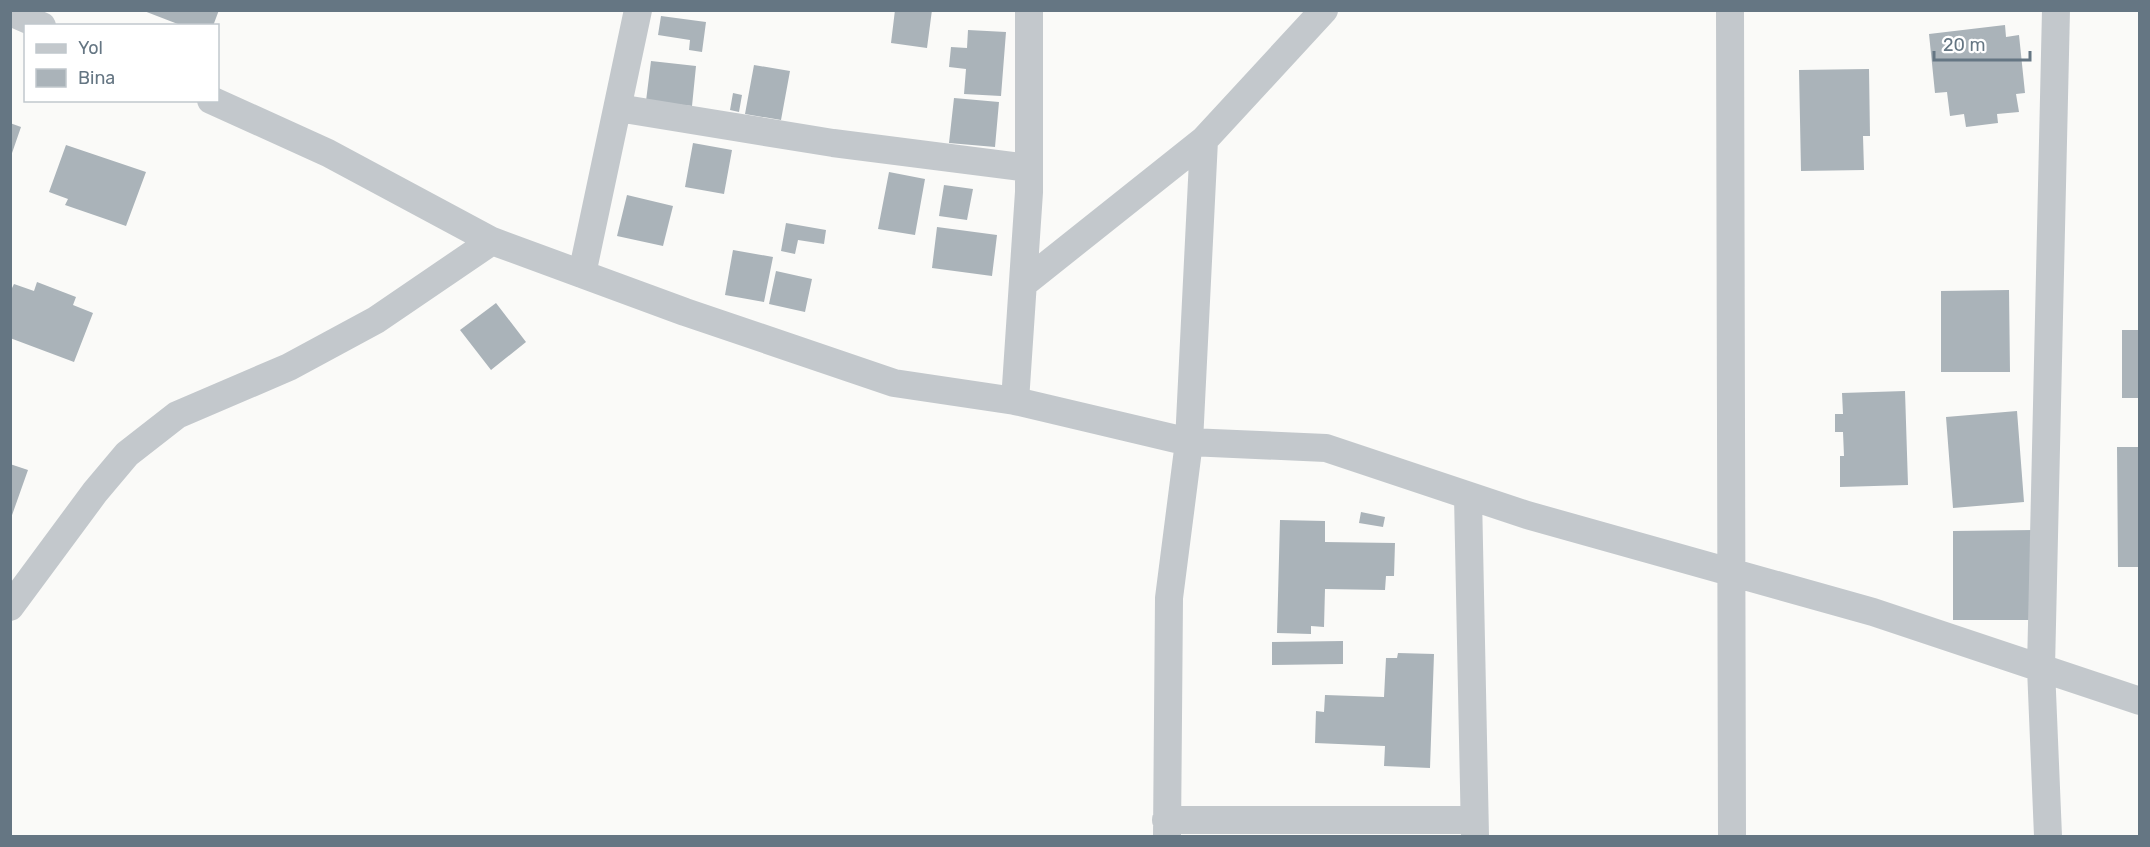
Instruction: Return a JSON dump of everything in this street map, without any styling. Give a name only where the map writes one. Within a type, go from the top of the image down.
[{"type":"street","points":[[582,274],[638,10]]},
{"type":"street","points":[[1015,401],[1029,168],[1029,10]]},
{"type":"street","points":[[1023,284],[1204,140],[1324,10]]},
{"type":"street","points":[[1730,10],[1732,837]]},
{"type":"street","points":[[2048,837],[2041,668],[2056,10]]},
{"type":"street","points":[[10,12],[37,24]]},
{"type":"street","points":[[214,102],[328,153],[492,241],[685,312],[894,383],[1015,401],[1189,442],[1326,448],[1527,515],[1873,612],[2139,701]]},
{"type":"street","points":[[618,108],[833,143],[1029,168]]},
{"type":"street","points":[[1204,140],[1189,442],[1169,598],[1167,828],[1475,829],[1468,496]]},
{"type":"street","points":[[10,607],[95,492],[127,454],[177,415],[289,367],[376,320],[492,241]]},
{"type":"building","points":[[219,10],[214,24],[178,24],[144,11]]},
{"type":"building","points":[[895,10],[932,10],[927,48],[891,43]]},
{"type":"building","points":[[661,16],[706,22],[702,52],[689,50],[690,40],[658,35]]},
{"type":"building","points":[[2005,25],[2006,37],[2019,35],[2025,93],[2016,94],[2019,112],[1997,114],[1998,123],[1966,127],[1964,114],[1950,116],[1947,92],[1935,93],[1929,34]]},
{"type":"building","points":[[968,30],[1006,32],[1001,96],[964,94],[966,69],[949,67],[951,47],[967,48]]},
{"type":"building","points":[[651,61],[696,66],[692,106],[646,101]]},
{"type":"building","points":[[754,65],[790,71],[781,120],[745,114]]},
{"type":"building","points":[[1869,69],[1870,136],[1863,136],[1864,170],[1801,171],[1799,70]]},
{"type":"building","points":[[733,93],[742,95],[739,112],[730,110]]},
{"type":"building","points":[[954,98],[999,102],[995,147],[949,143]]},
{"type":"building","points":[[10,123],[21,127],[11,156],[10,156]]},
{"type":"building","points":[[693,143],[732,150],[724,194],[685,187]]},
{"type":"building","points":[[66,145],[146,172],[126,226],[65,205],[68,199],[49,192]]},
{"type":"building","points":[[889,172],[925,179],[915,235],[878,229]]},
{"type":"building","points":[[944,185],[973,189],[967,220],[939,216]]},
{"type":"building","points":[[627,195],[673,206],[663,246],[617,236]]},
{"type":"building","points":[[786,223],[826,230],[824,244],[798,240],[795,254],[781,251]]},
{"type":"building","points":[[937,227],[997,235],[992,276],[932,268]]},
{"type":"building","points":[[733,250],[773,257],[764,302],[725,295]]},
{"type":"building","points":[[776,271],[812,279],[805,312],[769,304]]},
{"type":"building","points":[[37,282],[76,297],[73,305],[93,313],[74,362],[10,338],[10,292],[14,284],[34,291]]},
{"type":"building","points":[[2009,290],[2010,372],[1941,372],[1941,291]]},
{"type":"building","points":[[496,303],[526,342],[491,370],[460,330]]},
{"type":"building","points":[[2122,330],[2140,330],[2140,398],[2122,398]]},
{"type":"building","points":[[1905,391],[1908,485],[1840,487],[1840,456],[1844,456],[1843,432],[1835,432],[1835,414],[1843,414],[1842,393]]},
{"type":"building","points":[[2017,411],[2024,502],[1953,508],[1946,417]]},
{"type":"building","points":[[2117,447],[2140,447],[2140,567],[2118,567]]},
{"type":"building","points":[[10,464],[28,470],[11,518],[10,518]]},
{"type":"building","points":[[1361,512],[1385,517],[1383,527],[1359,523]]},
{"type":"building","points":[[1280,520],[1325,521],[1325,542],[1395,543],[1394,576],[1386,576],[1385,590],[1325,589],[1324,627],[1311,626],[1311,634],[1277,633]]},
{"type":"building","points":[[2039,530],[2039,620],[1953,620],[1953,531]]},
{"type":"building","points":[[1343,641],[1343,664],[1272,665],[1272,642]]},
{"type":"building","points":[[1398,653],[1434,654],[1430,768],[1384,766],[1385,746],[1315,743],[1316,711],[1324,712],[1325,695],[1384,697],[1386,658],[1397,658]]}]
